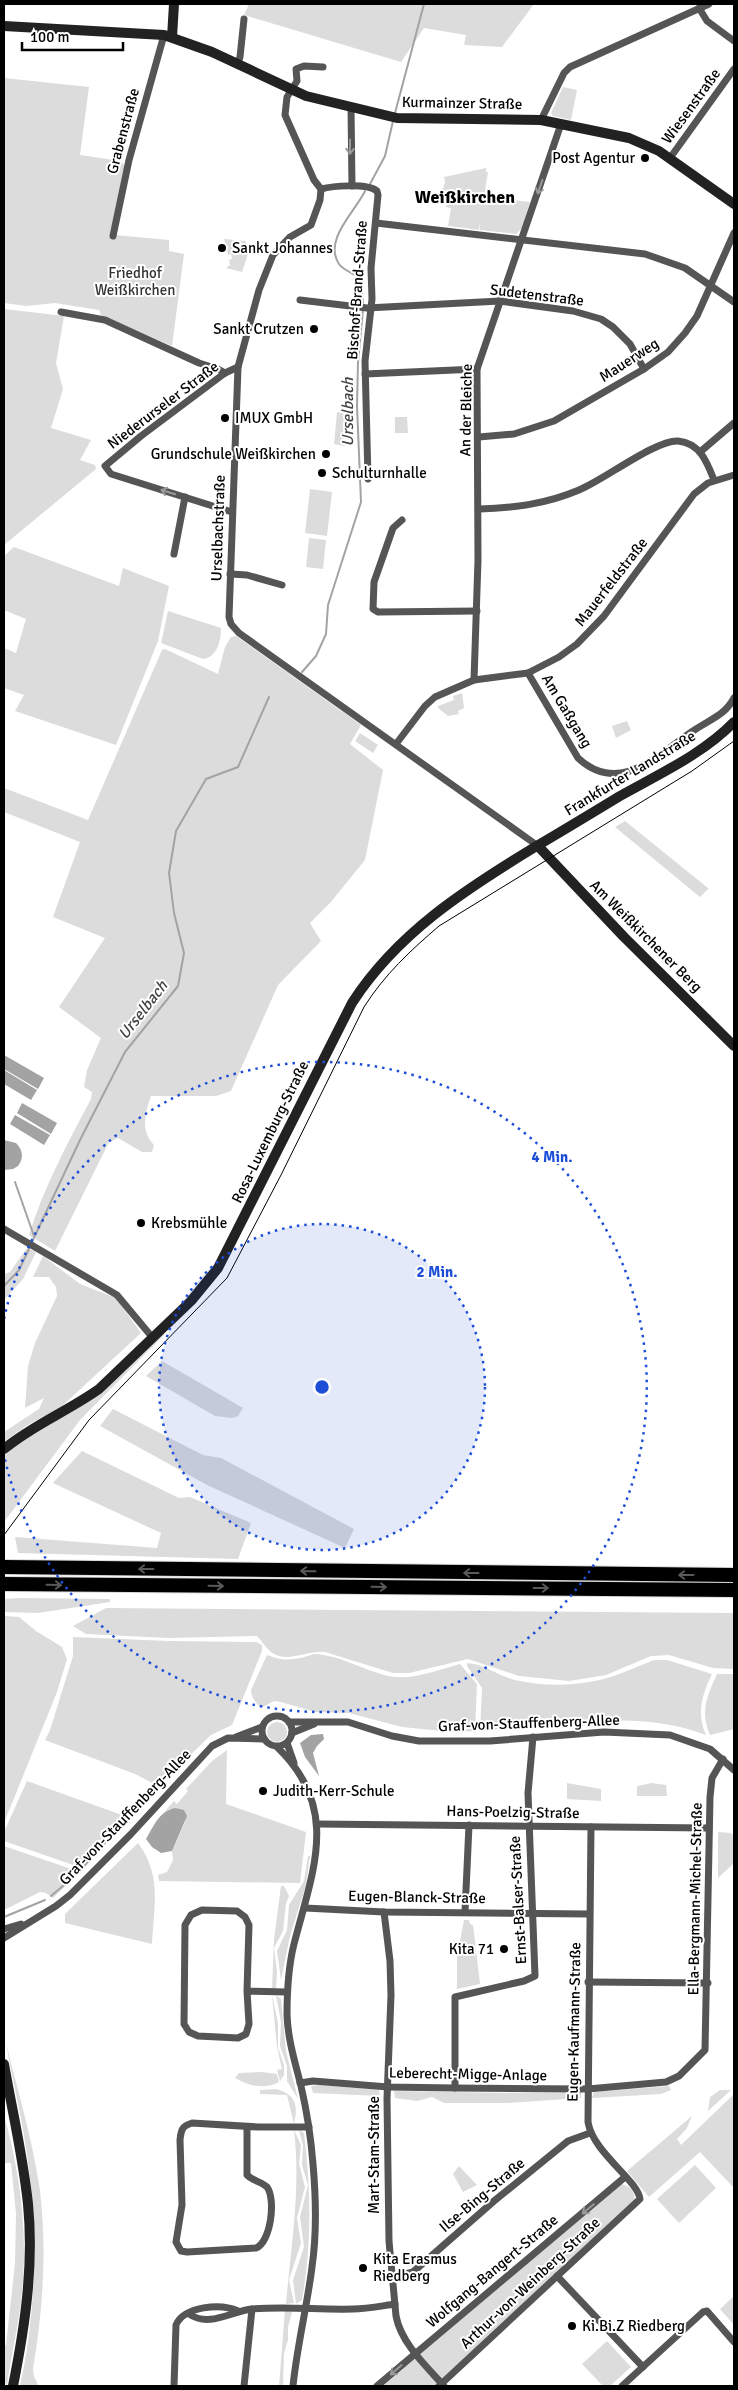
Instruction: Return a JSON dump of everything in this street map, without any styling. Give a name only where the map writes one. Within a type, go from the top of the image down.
[{"type":"highway","points":[[4,1567],[734,1575]]},
{"type":"highway","points":[[4,1584],[734,1590]]},
{"type":"main road","points":[[168,36],[174,4]]},
{"type":"main road","name":"Kurmainzer Straße","points":[[4,26],[168,36],[313,98],[410,119],[541,120],[629,138],[648,145],[670,158],[734,204]]},
{"type":"main road","name":"Frankfurter Landstraße","points":[[538,846],[701,749],[734,722]]},
{"type":"main road","name":"Am Weißkirchener Berg","points":[[538,846],[624,937],[734,1046]]},
{"type":"main road","name":"Rosa-Luxemburg-Straße","points":[[4,1449],[34,1427],[79,1403],[112,1377],[191,1301],[218,1268],[346,1015],[371,976],[428,918],[454,898],[538,846]]},
{"type":"main road","points":[[4,2064],[22,2156],[28,2205],[29,2248],[24,2330],[13,2386]]},
{"type":"main road","points":[[4,2097],[15,2126]]},
{"type":"street","points":[[541,120],[564,73],[570,67],[709,4]]},
{"type":"street","points":[[699,8],[707,21],[734,41]]},
{"type":"street","points":[[237,64],[240,57],[244,19]]},
{"type":"street","name":"Grabenstraße","points":[[113,236],[129,160],[168,36]]},
{"type":"street","points":[[320,189],[287,119],[286,102],[291,90],[298,81],[296,68],[304,66],[323,68]]},
{"type":"street","name":"Wiesenstraße","points":[[670,158],[734,69]]},
{"type":"street","points":[[351,107],[352,186]]},
{"type":"street","name":"An der Bleiche","points":[[474,680],[479,509],[477,369],[482,349],[561,124]]},
{"type":"street","name":"Bischof-Brand-Straße","points":[[320,189],[352,186],[373,188],[378,193],[366,307],[365,374],[368,479]]},
{"type":"street","name":"Urselbachstraße","points":[[320,189],[320,200],[311,225],[290,238],[273,255],[259,290],[238,367],[228,610],[234,628],[538,846]]},
{"type":"street","points":[[376,223],[522,238],[644,254],[685,268],[734,302]]},
{"type":"street","name":"Mauerweg","points":[[479,437],[514,434],[543,426],[644,369],[668,352],[686,334],[697,316],[734,233]]},
{"type":"street","name":"Sudetenstraße","points":[[300,300],[366,307],[500,302],[573,311],[601,319],[625,338],[644,369]]},
{"type":"street","points":[[61,312],[105,320],[199,364],[218,368],[225,373]]},
{"type":"street","name":"Niederurseler Straße","points":[[185,497],[111,474],[105,466],[141,436],[225,373],[238,367]]},
{"type":"street","points":[[365,374],[477,369]]},
{"type":"street","points":[[700,452],[734,423]]},
{"type":"street","points":[[479,509],[519,507],[564,496],[595,482],[653,448],[669,442],[685,443],[700,452],[708,463],[714,480]]},
{"type":"street","name":"Mauerfeldstraße","points":[[396,744],[425,706],[435,697],[474,680],[528,673],[559,657],[583,639],[628,585],[687,502],[703,486],[714,480],[734,475]]},
{"type":"street","points":[[174,554],[185,497],[232,512]]},
{"type":"street","points":[[402,520],[393,528],[374,582],[373,609],[378,612],[477,611]]},
{"type":"street","points":[[230,574],[247,574],[282,585]]},
{"type":"street","name":"Am Gaßgang","points":[[528,673],[578,758],[589,766],[605,773],[624,773],[640,767],[676,745],[695,730],[717,719],[734,698]]},
{"type":"street","points":[[4,1229],[117,1295],[152,1337]]},
{"type":"street","name":"Graf-von-Stauffenberg-Allee","points":[[236,1738],[262,1727],[273,1716],[279,1716],[289,1722],[348,1722],[392,1736],[419,1741],[490,1740],[604,1732],[670,1735],[701,1744],[723,1759],[734,1770]]},
{"type":"street","points":[[277,1747],[287,1743],[292,1733],[289,1722]]},
{"type":"street","name":"Graf-von-Stauffenberg-Allee","points":[[292,1733],[317,1722]]},
{"type":"street","points":[[262,1727],[264,1739]]},
{"type":"street","name":"Ernst-Balser-Straße","points":[[455,2088],[455,1997],[524,1981],[535,1976],[528,1826],[528,1793],[533,1737]]},
{"type":"street","name":"Graf-von-Stauffenberg-Allee","points":[[4,1938],[70,1895],[131,1834],[212,1746],[221,1740],[236,1738],[264,1739],[269,1745],[277,1747],[296,1768]]},
{"type":"street","points":[[287,1743],[296,1768],[310,1792],[317,1824],[314,1865],[305,1908],[292,1953],[287,1992],[290,2043],[309,2127],[313,2164],[315,2216],[313,2264],[293,2386]]},
{"type":"street","name":"Ella-Bergmann-Michel-Straße","points":[[666,2082],[679,2076],[705,2050],[708,1983],[709,1828],[712,1778],[723,1759]]},
{"type":"street","name":"Hans-Poelzig-Straße","points":[[317,1824],[709,1828]]},
{"type":"street","points":[[465,1912],[469,1825]]},
{"type":"street","name":"Eugen-Kaufmann-Straße","points":[[590,2133],[588,1982],[591,1826]]},
{"type":"street","name":"Eugen-Blanck-Straße","points":[[305,1908],[384,1912],[589,1914]]},
{"type":"street","points":[[202,1910],[237,1911],[245,1917],[249,1924],[246,1991],[249,2024],[246,2034],[238,2038],[228,2038],[198,2036],[189,2032],[184,2024],[183,2007],[185,1926],[191,1916],[202,1910]]},
{"type":"street","name":"Mart-Stam-Straße","points":[[384,1912],[390,1961],[388,2087],[389,2240],[397,2324],[416,2353],[441,2385]]},
{"type":"street","name":"Graf-von-Stauffenberg-Allee","points":[[4,1929],[33,1920]]},
{"type":"street","points":[[588,1982],[708,1983]]},
{"type":"street","points":[[246,1991],[287,1992]]},
{"type":"street","name":"Leberecht-Migge-Anlage","points":[[300,2083],[308,2081],[388,2087],[588,2089],[666,2082]]},
{"type":"street","points":[[246,2127],[247,2175],[264,2184],[269,2189],[271,2198],[269,2233],[266,2241],[256,2248],[181,2251],[176,2242],[182,2205],[181,2130],[185,2125],[192,2123],[246,2127],[309,2127]]},
{"type":"street","points":[[590,2133],[625,2177]]},
{"type":"street","name":"Ilse-Bing-Straße","points":[[393,2277],[414,2272],[494,2201],[568,2141],[590,2133]]},
{"type":"street","name":"Arthur-von-Weinberg-Straße","points":[[441,2385],[640,2199],[640,2196],[625,2177]]},
{"type":"street","name":"Wolfgang-Bangert-Straße","points":[[377,2386],[625,2177]]},
{"type":"street","points":[[557,2276],[643,2367]]},
{"type":"street","points":[[190,2314],[195,2318],[214,2319],[231,2315],[238,2311],[252,2309],[306,2307],[353,2310],[395,2304]]},
{"type":"street","points":[[174,2386],[176,2325],[178,2319],[190,2314],[194,2310],[213,2306],[230,2307],[238,2311]]},
{"type":"street","points":[[244,2386],[252,2309]]},
{"type":"street","points":[[622,2386],[703,2312],[707,2311],[734,2342]]},
{"type":"green space","points":[[249,4],[534,4],[502,47],[464,45],[466,35],[424,28],[401,62],[244,15]]},
{"type":"green space","name":"Friedhof Weißkirchen","points":[[4,78],[89,87],[80,155],[121,161],[125,166],[115,235],[169,240],[169,251],[184,254],[172,346],[101,315],[99,310],[55,303],[26,306],[4,303]]},
{"type":"green space","points":[[563,87],[577,90],[571,120],[553,116],[551,113]]},
{"type":"green space","points":[[486,168],[486,172],[488,172],[484,197],[530,202],[522,228],[516,234],[480,230],[480,224],[479,230],[448,226],[451,208],[446,207],[448,195],[441,193],[445,183],[444,177]]},
{"type":"green space","points":[[224,239],[246,241],[245,250],[249,251],[242,272],[226,268],[230,265],[229,260],[232,259],[231,254],[228,255]]},
{"type":"green space","points":[[4,309],[64,316],[56,363],[63,389],[51,428],[91,440],[80,460],[95,465],[96,469],[4,545]]},
{"type":"green space","points":[[337,412],[347,414],[345,446],[334,444]]},
{"type":"green space","points":[[395,417],[407,417],[408,433],[395,433]]},
{"type":"green space","points":[[310,489],[332,492],[327,536],[305,533]]},
{"type":"green space","points":[[309,538],[326,540],[323,569],[306,567]]},
{"type":"green space","points":[[14,547],[119,586],[123,568],[169,586],[158,641],[116,745],[15,711],[24,695],[4,688],[4,648],[16,653],[26,619],[4,610],[4,556]]},
{"type":"green space","points":[[168,611],[221,628],[219,643],[215,652],[208,658],[203,659],[161,643]]},
{"type":"green space","points":[[236,636],[361,725],[350,744],[383,770],[365,860],[330,903],[310,923],[321,941],[278,985],[231,1091],[216,1096],[151,1096],[147,1109],[145,1128],[154,1145],[152,1152],[142,1152],[118,1138],[109,1142],[55,1251],[29,1235],[49,1183],[91,1099],[92,1092],[84,1087],[87,1070],[101,1038],[59,1007],[105,938],[53,917],[80,842],[4,812],[4,788],[88,820],[162,650],[165,649],[218,674],[225,647],[231,637]]},
{"type":"green space","points":[[462,693],[464,708],[458,711],[459,714],[448,716],[438,708],[438,706],[454,700],[453,696]]},
{"type":"green space","points":[[627,721],[631,730],[616,738],[612,726]]},
{"type":"green space","points":[[360,733],[378,745],[373,753],[355,741]]},
{"type":"green space","points":[[625,821],[709,888],[700,897],[615,827]]},
{"type":"green space","points":[[27,1248],[36,1252],[23,1279],[4,1300],[4,1274],[10,1272]]},
{"type":"green space","points":[[43,1256],[80,1284],[116,1298],[141,1333],[62,1406],[26,1426],[4,1442],[4,1432],[39,1409],[44,1398],[25,1408],[28,1366],[35,1343],[57,1296],[56,1287],[49,1277],[33,1277]]},
{"type":"green space","points":[[163,1333],[164,1335],[80,1420],[4,1522],[4,1453],[103,1392]]},
{"type":"green space","points":[[162,1361],[243,1408],[238,1416],[232,1418],[215,1416],[146,1376]]},
{"type":"green space","points":[[113,1409],[203,1455],[221,1458],[354,1529],[345,1548],[207,1485],[100,1426]]},
{"type":"green space","points":[[82,1451],[179,1498],[190,1497],[251,1523],[238,1559],[18,1553],[15,1537],[157,1548],[161,1533],[53,1483]]},
{"type":"green space","points":[[4,1599],[110,1599],[110,1602],[38,1613],[4,1612]]},
{"type":"green space","points":[[106,1608],[734,1613],[734,1669],[713,1668],[669,1655],[651,1656],[606,1675],[569,1681],[519,1676],[468,1659],[409,1673],[393,1673],[325,1652],[283,1657],[271,1652],[257,1636],[168,1638],[86,1634],[73,1626]]},
{"type":"green space","points":[[4,1616],[19,1617],[36,1631],[62,1647],[67,1659],[57,1692],[4,1823]]},
{"type":"green space","points":[[73,1637],[256,1642],[262,1645],[262,1651],[232,1725],[211,1735],[158,1786],[135,1774],[45,1740],[50,1730],[73,1656]]},
{"type":"green space","points":[[314,1654],[333,1657],[388,1676],[397,1677],[415,1676],[460,1664],[477,1684],[475,1731],[452,1732],[402,1727],[349,1713],[315,1712],[274,1701],[261,1708],[254,1699],[251,1690],[267,1655],[279,1659],[290,1659]]},
{"type":"green space","points":[[654,1660],[667,1660],[712,1674],[705,1689],[701,1712],[706,1735],[680,1727],[652,1722],[623,1720],[480,1731],[482,1688],[467,1666],[467,1663],[515,1680],[555,1685],[596,1681]]},
{"type":"green space","points":[[717,1674],[734,1674],[734,1729],[710,1735],[705,1711]]},
{"type":"green space","points":[[277,1722],[284,1725],[287,1732],[284,1739],[277,1742],[270,1739],[267,1732],[270,1725]]},
{"type":"green space","points":[[227,1750],[226,1804],[306,1832],[300,1883],[159,1881],[158,1875],[167,1872],[173,1860],[172,1851],[185,1822],[170,1809],[165,1811],[174,1801],[177,1804],[188,1791],[186,1789],[212,1761]]},
{"type":"green space","points":[[27,1781],[122,1815],[103,1840],[99,1840],[79,1867],[4,1841],[4,1832]]},
{"type":"green space","points":[[567,1783],[601,1789],[601,1801],[567,1799]]},
{"type":"green space","points":[[652,1783],[666,1785],[667,1796],[637,1796],[637,1786]]},
{"type":"green space","points":[[718,1832],[731,1833],[734,1836],[734,1863],[718,1878]]},
{"type":"green space","points":[[138,1843],[146,1855],[154,1879],[155,1904],[152,1944],[65,1923],[65,1914]]},
{"type":"green space","points":[[4,1846],[80,1872],[53,1898],[46,1893],[40,1892],[4,1910]]},
{"type":"green space","points":[[308,1856],[310,1856],[306,1885],[290,1936],[281,1980],[277,1951],[287,1930],[289,1905],[304,1881]]},
{"type":"green space","points":[[281,1886],[284,1886],[289,1896],[286,1903],[283,1931],[274,1948],[277,1971],[276,1988],[272,1990],[274,1939]]},
{"type":"green space","points":[[464,1920],[469,1920],[470,1924],[473,1925],[480,1984],[457,1989],[457,1957]]},
{"type":"green space","points":[[272,1995],[278,2023],[278,2048],[284,2065],[284,2075],[280,2081],[277,2070],[282,2069],[277,2047]]},
{"type":"green space","points":[[276,1995],[281,1999],[286,2051],[298,2099],[287,2081],[287,2066],[280,2046],[281,2022]]},
{"type":"green space","points":[[6,2043],[29,2135],[40,2191],[43,2280],[33,2369],[34,2377],[39,2386],[20,2386],[26,2357],[33,2298],[33,2207],[22,2122]]},
{"type":"green space","points":[[262,2072],[277,2074],[279,2082],[268,2086],[257,2086],[235,2078],[239,2073]]},
{"type":"green space","points":[[311,2086],[379,2090],[380,2096],[313,2093]]},
{"type":"green space","points":[[669,2086],[671,2090],[661,2094],[592,2098],[594,2092]]},
{"type":"green space","points":[[276,2089],[288,2094],[294,2101],[296,2111],[294,2124],[287,2095],[260,2094],[260,2090]]},
{"type":"green space","points":[[720,2090],[731,2090],[708,2111],[710,2097]]},
{"type":"green space","points":[[394,2091],[581,2092],[581,2098],[507,2103],[444,2103],[432,2097],[417,2101],[395,2098]]},
{"type":"green space","points":[[734,2094],[734,2188],[700,2152],[649,2197],[627,2171],[692,2116],[687,2128],[677,2139],[681,2145]]},
{"type":"green space","points":[[4,2115],[18,2180],[24,2247],[21,2304],[7,2386],[4,2380],[4,2346],[6,2345],[15,2263],[16,2214],[11,2163],[4,2163]]},
{"type":"green space","points":[[294,2130],[301,2145],[299,2164],[305,2187],[297,2218],[301,2243],[289,2280],[294,2303],[286,2304],[296,2195]]},
{"type":"green space","points":[[299,2130],[304,2133],[308,2175],[309,2237],[302,2300],[296,2304],[293,2280],[304,2247],[300,2217],[308,2185],[302,2165],[303,2145]]},
{"type":"green space","points":[[695,2165],[716,2188],[679,2223],[657,2199]]},
{"type":"green space","points":[[459,2166],[477,2185],[463,2192],[453,2174]]},
{"type":"green space","points":[[621,2184],[628,2186],[632,2190],[634,2202],[435,2386],[383,2386]]},
{"type":"green space","points":[[734,2296],[734,2325],[720,2309]]},
{"type":"green space","points":[[285,2310],[292,2312],[284,2353],[283,2386],[279,2386]]},
{"type":"green space","points":[[607,2341],[631,2367],[610,2386],[603,2386],[582,2364]]},
{"type":"shaded area","points":[[4,1055],[44,1078],[38,1089],[4,1069]]},
{"type":"shaded area","points":[[4,1070],[37,1090],[31,1100],[4,1084]]},
{"type":"shaded area","points":[[22,1103],[57,1123],[51,1134],[17,1113]]},
{"type":"shaded area","points":[[15,1115],[50,1135],[44,1145],[10,1124]]},
{"type":"shaded area","points":[[4,1140],[16,1143],[21,1151],[20,1163],[13,1169],[4,1170]]},
{"type":"shaded area","points":[[323,1734],[324,1739],[313,1753],[319,1776],[305,1757],[300,1743],[311,1735]]},
{"type":"shaded area","points":[[175,1808],[184,1810],[187,1816],[172,1851],[161,1853],[152,1847],[146,1839],[161,1816]]},
{"type":"waterway","name":"Urselbach","points":[[395,113],[424,4]]},
{"type":"waterway","name":"Urselbach","points":[[370,184],[385,156],[393,121]]},
{"type":"waterway","name":"Urselbach","points":[[363,305],[361,279],[339,264],[335,255],[335,245],[342,226],[365,191]]},
{"type":"waterway","name":"Urselbach","points":[[302,672],[316,656],[326,634],[328,605],[361,502],[357,406],[358,362],[363,309]]},
{"type":"waterway","name":"Urselbach","points":[[32,1242],[80,1140],[125,1052],[178,986],[184,953],[174,913],[169,873],[176,831],[206,779],[238,767],[269,697]]},
{"type":"waterway","points":[[15,1182],[34,1236]]},
{"type":"waterway","name":"Urselbach","points":[[4,1286],[19,1270],[30,1247]]},
{"type":"waterway","points":[[51,1896],[77,1874],[118,1828]]},
{"type":"waterway","points":[[4,1917],[45,1900]]},
{"type":"tram line","points":[[4,1535],[89,1420],[227,1278],[281,1175],[364,1007],[389,973],[439,926],[692,771],[734,741]]},
{"type":"place","name":"Post Agentur","points":[[645,158]]},
{"type":"place","name":"Sankt Johannes","points":[[222,248]]},
{"type":"place","name":"Sankt Crutzen","points":[[314,329]]},
{"type":"place","name":"IMUX GmbH","points":[[225,418]]},
{"type":"place","name":"Grundschule Weißkirchen","points":[[326,454]]},
{"type":"place","name":"Schulturnhalle","points":[[322,473]]},
{"type":"place","name":"Krebsmühle","points":[[141,1223]]},
{"type":"place","name":"Judith-Kerr-Schule","points":[[263,1791]]},
{"type":"place","name":"Kita 71","points":[[504,1949]]},
{"type":"place","name":"Kita Erasmus Riedberg","points":[[363,2268]]},
{"type":"place","name":"Ki.Bi.Z Riedberg","points":[[572,2326]]},
{"type":"district","name":"Weißkirchen","points":[[465,197]]}]
